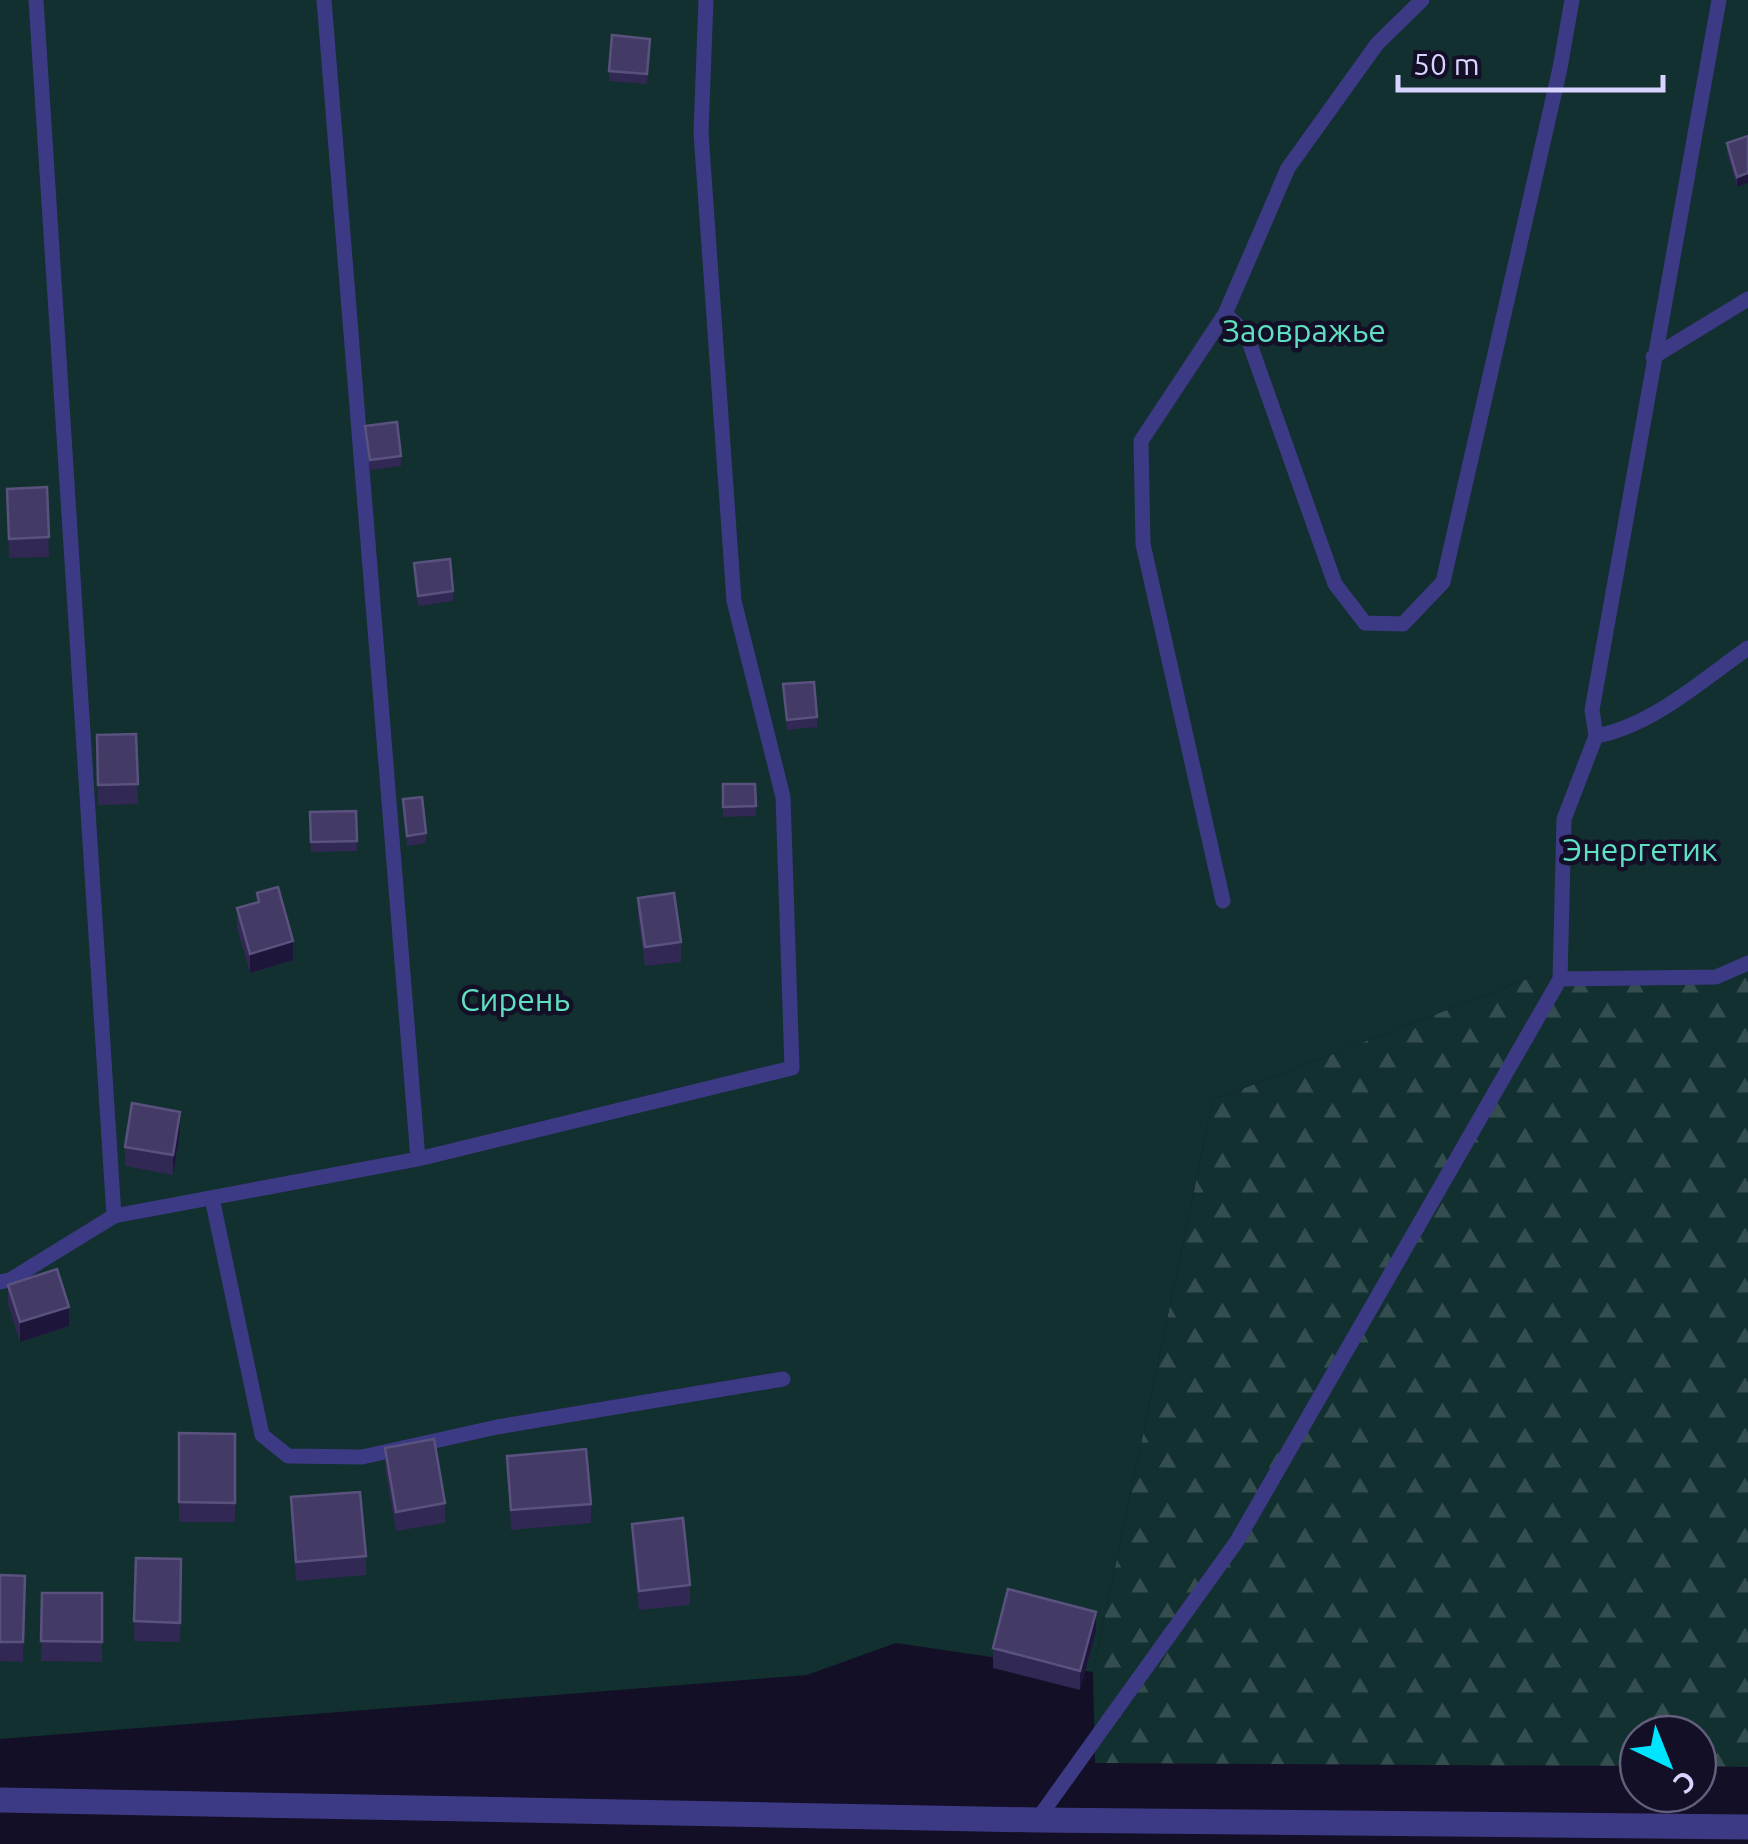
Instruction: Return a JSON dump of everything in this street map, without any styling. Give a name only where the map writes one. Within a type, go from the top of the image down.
[{"type":"street","points":[[0,1800],[1037,1820],[1748,1828]]},
{"type":"lane","points":[[36,0],[114,1216]]},
{"type":"lane","points":[[324,0],[418,1159]]},
{"type":"lane","points":[[0,1282],[10,1280],[114,1216],[418,1159],[792,1068],[783,797],[734,601],[701,132],[706,0]]},
{"type":"lane","points":[[1222,902],[1142,544],[1141,441],[1225,314],[1288,168],[1377,44],[1422,0]]},
{"type":"lane","points":[[1225,314],[1246,334],[1335,584],[1364,623],[1403,624],[1443,582],[1556,87],[1572,0]]},
{"type":"lane","points":[[1037,1820],[1237,1541],[1560,978],[1564,819],[1596,736],[1592,710],[1719,0]]},
{"type":"lane","points":[[1653,358],[1748,299]]},
{"type":"lane","points":[[1596,736],[1615,732],[1648,716],[1748,648]]},
{"type":"lane","points":[[1560,978],[1716,977],[1748,964]]},
{"type":"lane","points":[[212,1198],[262,1435],[288,1456],[362,1457],[516,1424],[783,1378]]},
{"type":"green space","name":"Сирень","points":[[0,0],[1748,0],[1748,977],[1532,977],[1213,1100],[1093,1672],[896,1643],[807,1675],[0,1739]]},
{"type":"green space","points":[[1532,977],[1748,977],[1748,1767],[1718,1766],[1718,1714],[1618,1714],[1618,1766],[1095,1763],[1093,1672],[1213,1100]]},
{"type":"building","points":[[612,35],[650,39],[647,74],[609,71]]},
{"type":"building","points":[[1748,136],[1748,173],[1737,177],[1727,143]]},
{"type":"building","points":[[397,422],[401,456],[370,460],[365,426]]},
{"type":"building","points":[[47,487],[49,537],[9,539],[7,489]]},
{"type":"building","points":[[450,559],[453,591],[418,596],[414,563]]},
{"type":"building","points":[[814,682],[817,717],[787,720],[783,684]]},
{"type":"building","points":[[136,734],[138,784],[98,785],[97,735]]},
{"type":"building","points":[[723,784],[755,784],[756,806],[723,807]]},
{"type":"building","points":[[422,797],[426,833],[407,836],[403,799]]},
{"type":"building","points":[[356,811],[357,841],[311,842],[310,812]]},
{"type":"building","points":[[278,887],[293,941],[250,954],[237,908],[259,902],[257,893]]},
{"type":"building","points":[[674,893],[681,942],[645,947],[638,898]]},
{"type":"building","points":[[132,1103],[180,1112],[173,1155],[125,1147]]},
{"type":"building","points":[[57,1269],[69,1307],[20,1322],[8,1285]]},
{"type":"building","points":[[179,1433],[235,1434],[235,1503],[179,1502]]},
{"type":"building","points":[[434,1439],[445,1503],[396,1512],[385,1448]]},
{"type":"building","points":[[586,1449],[591,1504],[511,1510],[507,1456]]},
{"type":"building","points":[[360,1492],[366,1556],[296,1562],[291,1497]]},
{"type":"building","points":[[683,1518],[690,1585],[639,1591],[632,1524]]},
{"type":"building","points":[[136,1558],[181,1559],[180,1623],[134,1621]]},
{"type":"building","points":[[0,1575],[25,1576],[23,1642],[0,1642]]},
{"type":"building","points":[[1008,1589],[1096,1612],[1080,1671],[993,1648]]},
{"type":"building","points":[[42,1593],[102,1593],[102,1642],[41,1641]]},
{"type":"park label","name":"Заовражье","points":[[1304,331]]},
{"type":"park label","name":"Энергетик","points":[[1640,850]]}]
